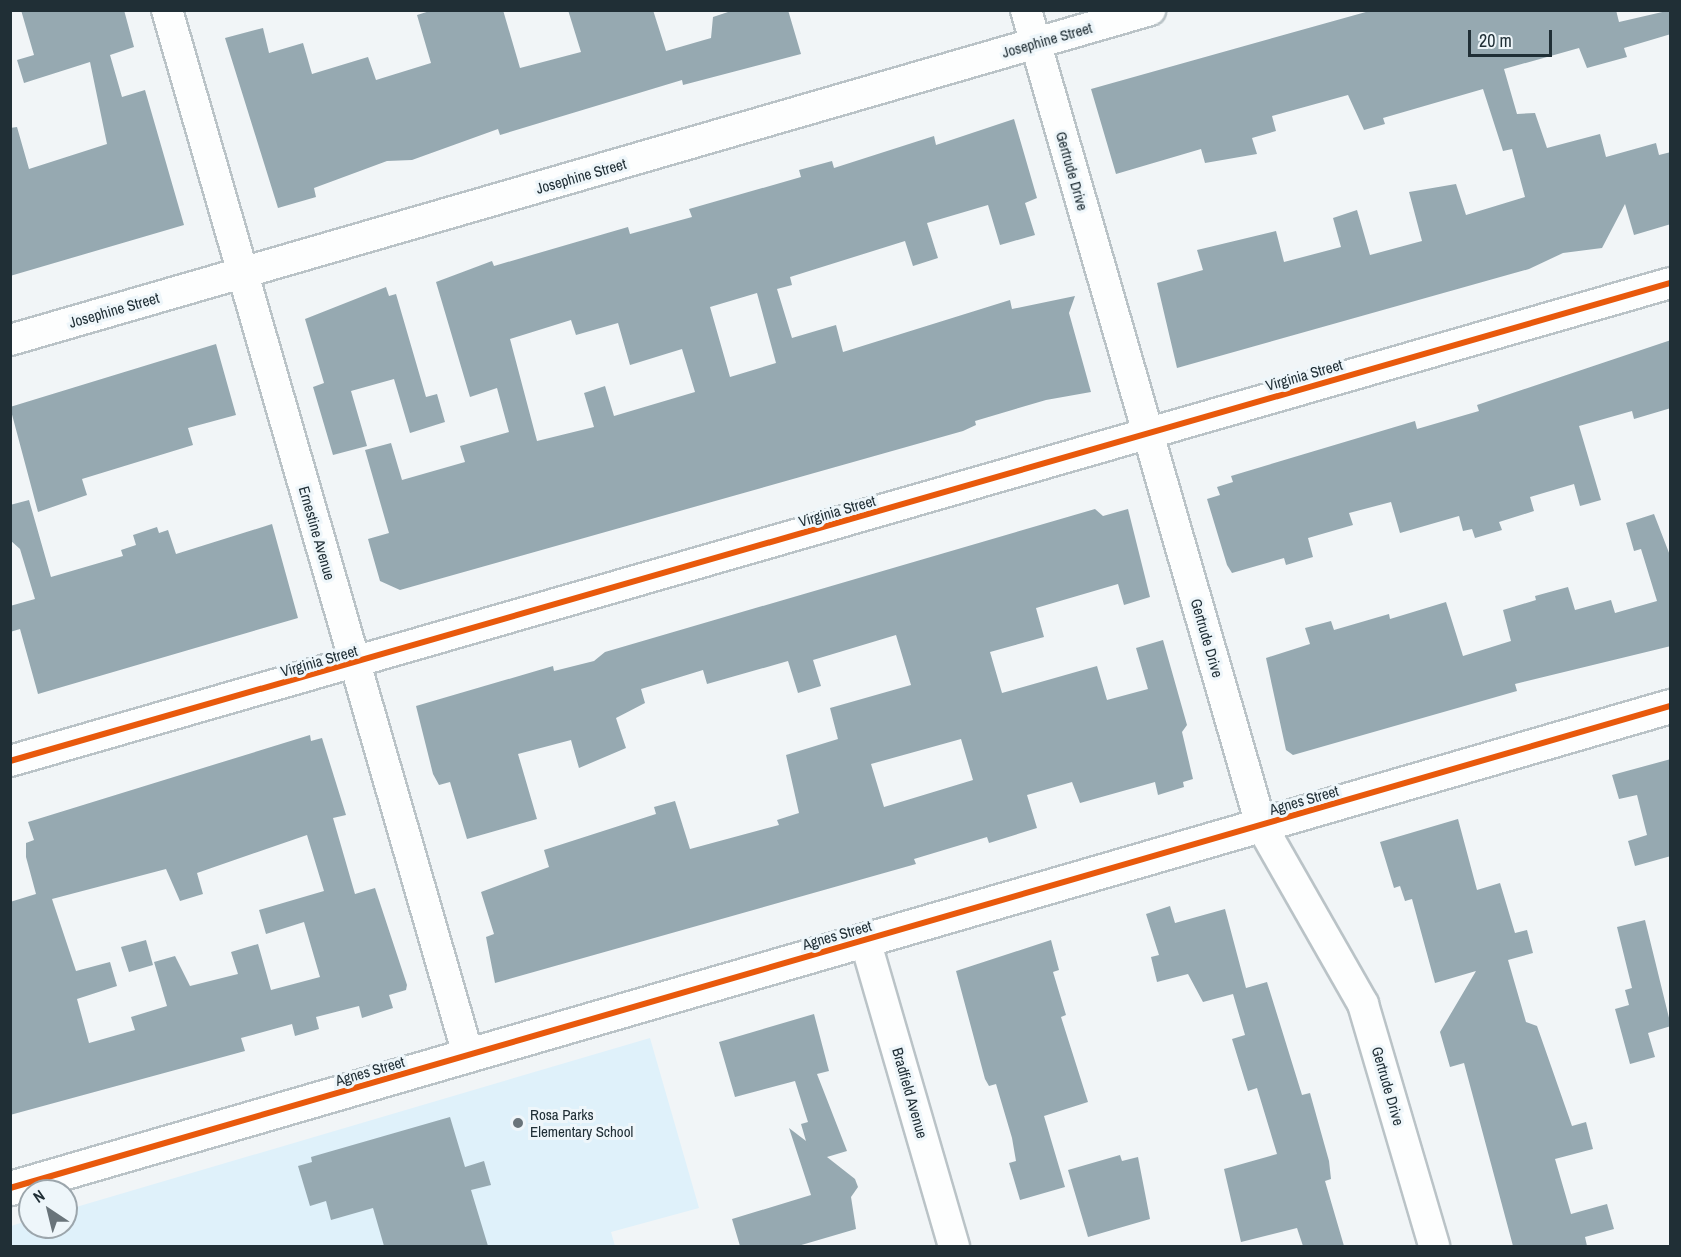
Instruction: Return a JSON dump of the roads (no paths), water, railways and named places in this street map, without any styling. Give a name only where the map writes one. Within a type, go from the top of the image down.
[{"type":"street","name":"Ernestine Avenue","points":[[167,10],[468,1055]]},
{"type":"street","name":"Gertrude Drive","points":[[1026,10],[1261,825],[1363,1004],[1434,1246]]},
{"type":"street","name":"Josephine Street","points":[[10,340],[1150,10]]},
{"type":"street","name":"Virginia Street","points":[[10,761],[1671,283]]},
{"type":"street","name":"Agnes Street","points":[[10,1188],[1671,706]]},
{"type":"street","name":"Bradfield Avenue","points":[[865,940],[954,1246]]},
{"type":"place","name":"Rosa Parks Elementary School","points":[[518,1123]]}]
